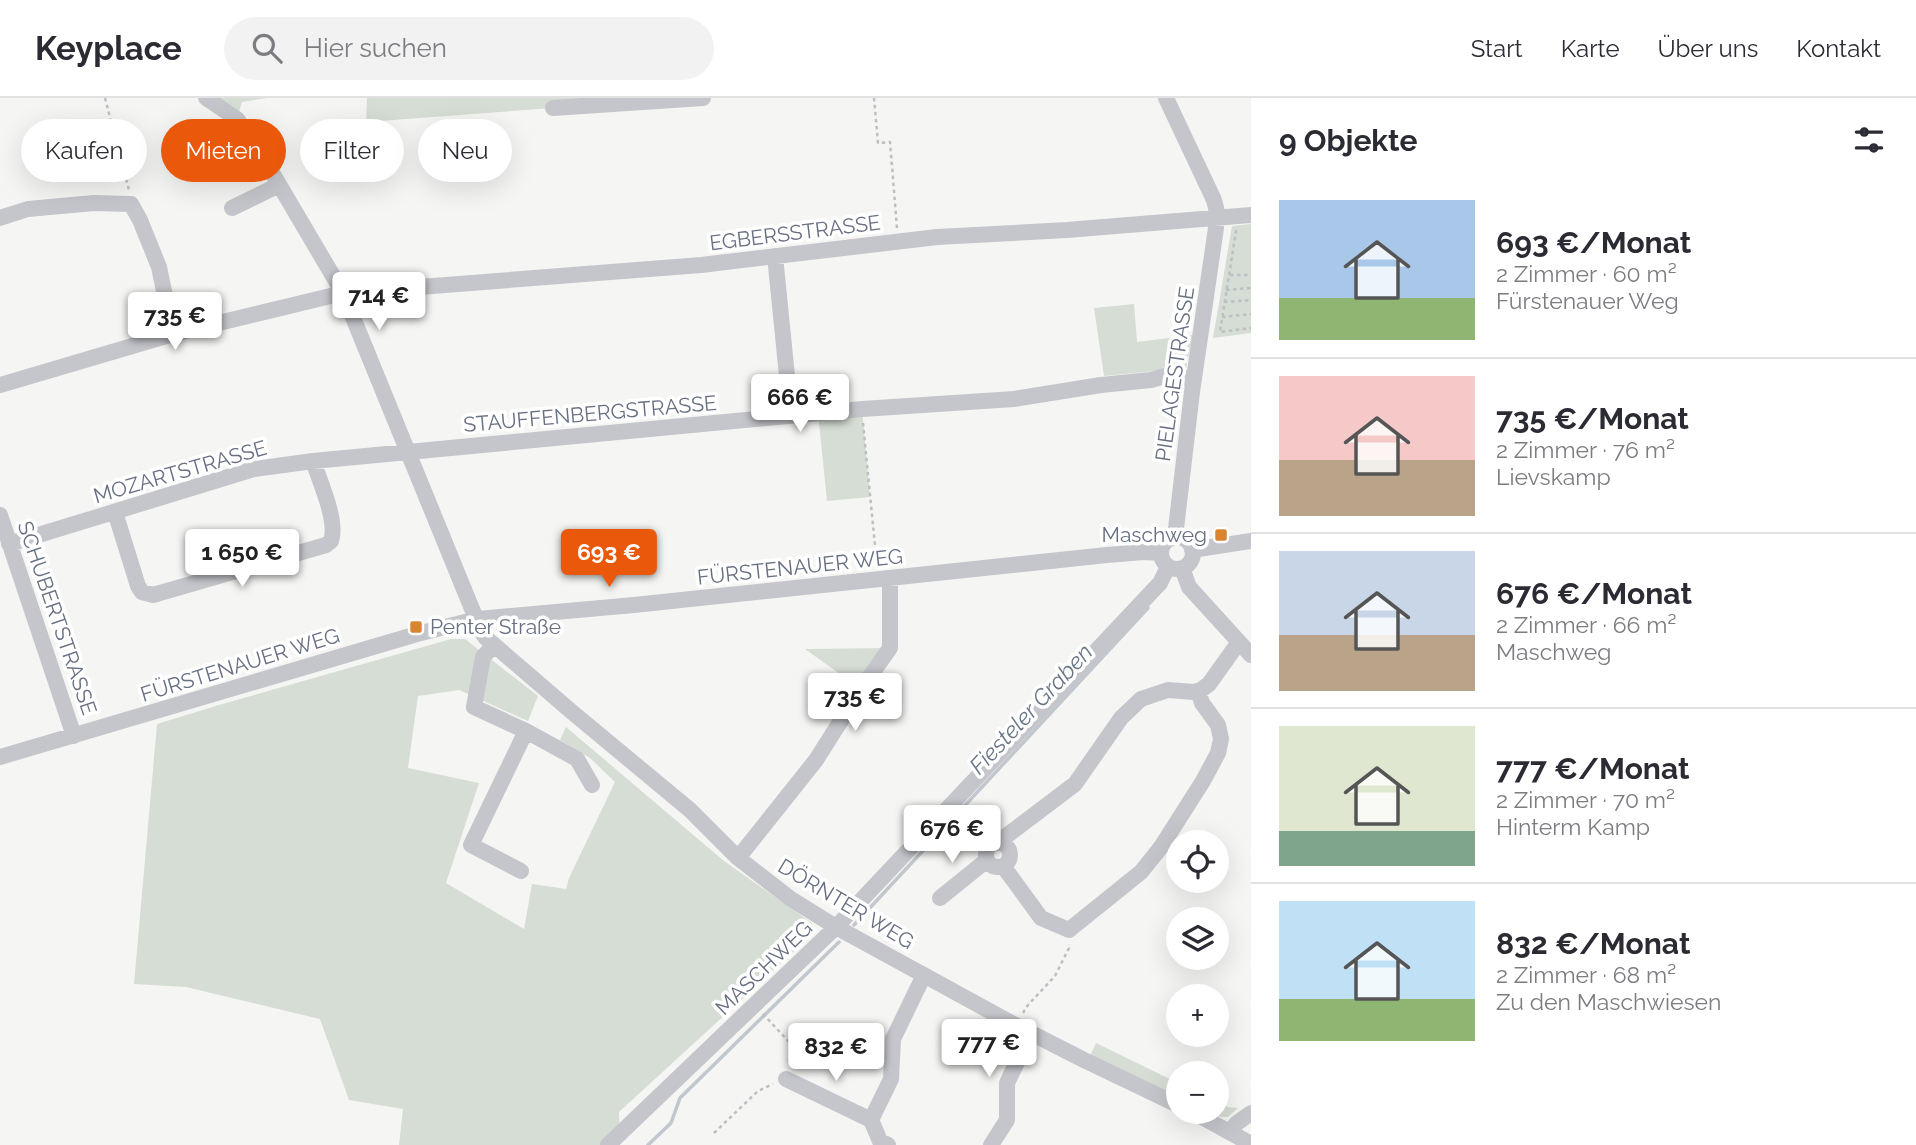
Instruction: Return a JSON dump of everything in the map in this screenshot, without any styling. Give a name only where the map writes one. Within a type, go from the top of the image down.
[{"type":"street","points":[[205,98],[237,120],[343,293],[477,619]]},
{"type":"street","points":[[553,108],[702,98]]},
{"type":"street","points":[[1166,98],[1214,200],[1217,217]]},
{"type":"street","points":[[232,208],[279,185]]},
{"type":"street","points":[[0,218],[28,209],[94,203],[131,204],[159,267],[173,334]]},
{"type":"street","name":"EGBERSSTRASSE","points":[[0,385],[173,334],[343,293],[701,265],[937,237],[1067,230],[1251,215]]},
{"type":"street","name":"PIELAGESTRASSE","points":[[1175,537],[1217,217]]},
{"type":"street","points":[[775,256],[791,416]]},
{"type":"street","name":"STAUFFENBERGSTRASSE","points":[[407,453],[862,409],[1014,399],[1173,376],[1194,379]]},
{"type":"street","name":"MOZARTSTRASSE","points":[[9,544],[254,469],[407,453]]},
{"type":"street","points":[[115,512],[138,586],[142,592],[153,595],[326,545],[331,541],[334,533],[331,517],[313,461]]},
{"type":"street","name":"SCHUBERTSTRASSE","points":[[0,515],[74,736]]},
{"type":"street","points":[[1170,563],[1189,563],[1193,555],[1188,542],[1175,537],[1166,541],[1170,563],[1251,655]]},
{"type":"street","points":[[1192,550],[1251,541]]},
{"type":"street","name":"FÜRSTENAUER WEG","points":[[0,757],[417,634],[477,619],[1144,552],[1170,563]]},
{"type":"street","name":"MASCHWEG","points":[[608,1145],[836,928],[1160,583],[1170,563]]},
{"type":"street","points":[[738,859],[816,760],[890,649],[884,579]]},
{"type":"street","name":"DÖRNTER WEG","points":[[477,619],[481,631],[494,645],[690,810],[738,859],[791,899],[836,928],[1024,1029],[1166,1099]]},
{"type":"street","points":[[940,898],[986,858],[989,847],[1075,784],[1121,718],[1141,699],[1168,690],[1198,691],[1209,684],[1239,642]]},
{"type":"street","points":[[494,645],[484,657],[474,707],[526,731],[577,760],[592,785]]},
{"type":"street","points":[[1003,866],[1041,918],[1069,930],[1141,872],[1161,847],[1218,753],[1221,738],[1218,726],[1202,703],[1198,691]]},
{"type":"street","points":[[521,871],[471,845],[526,731]]},
{"type":"street","points":[[986,858],[992,866],[1003,866],[1009,860],[1010,852],[1005,845],[997,843]]},
{"type":"street","points":[[871,1120],[891,1079],[893,1039],[924,975]]},
{"type":"street","points":[[991,1145],[1007,1120],[1007,1083],[1024,1029]]},
{"type":"street","points":[[786,1079],[871,1120],[880,1141],[888,1145]]},
{"type":"street","points":[[1230,1131],[1251,1113]]},
{"type":"street","points":[[1216,1124],[1251,1144]]},
{"type":"path","points":[[105,98],[131,204]]},
{"type":"path","points":[[874,98],[878,143],[890,142],[898,242]]},
{"type":"path","points":[[1236,231],[1220,332],[1251,328]]},
{"type":"path","points":[[1229,275],[1251,275]]},
{"type":"path","points":[[1226,290],[1251,288]]},
{"type":"path","points":[[1224,302],[1251,300]]},
{"type":"path","points":[[1222,317],[1251,314]]},
{"type":"path","points":[[862,409],[884,579]]},
{"type":"path","points":[[953,823],[986,858]]},
{"type":"path","points":[[1024,1029],[1028,1005],[1055,976],[1069,948],[1069,930]]},
{"type":"path","points":[[714,1133],[758,1091],[786,1079],[792,1045],[768,1019]]},
{"type":"shaded area","points":[[206,98],[267,98],[242,102],[237,119]]},
{"type":"shaded area","points":[[367,98],[628,98],[553,108],[404,119],[366,119]]},
{"type":"shaded area","points":[[1251,224],[1251,333],[1213,338],[1232,226]]},
{"type":"shaded area","points":[[1134,304],[1137,342],[1193,335],[1186,368],[1104,376],[1094,308]]},
{"type":"shaded area","points":[[862,409],[870,497],[827,501],[818,413]]},
{"type":"shaded area","points":[[451,639],[465,639],[538,696],[528,721],[459,690],[418,696],[408,768],[479,783],[446,883],[524,929],[532,884],[566,889],[615,782],[590,758],[560,740],[566,727],[724,861],[812,923],[813,934],[619,1112],[620,1145],[399,1145],[403,1109],[349,1100],[320,1019],[186,987],[134,984],[157,724]]},
{"type":"shaded area","points":[[890,648],[861,689],[805,649]]},
{"type":"shaded area","points":[[1096,1043],[1166,1077],[1166,1091],[1090,1056]]},
{"type":"shaded area","points":[[1229,1107],[1238,1108],[1229,1116]]},
{"type":"waterway","name":"Fiesteler Graben","points":[[854,925],[1148,608]]},
{"type":"waterway","name":"Fiesteler Graben","points":[[648,1145],[671,1123],[680,1098],[839,942]]},
{"type":"place","name":"Maschweg","points":[[1221,535]]},
{"type":"place","name":"Penter Straße","points":[[416,627]]}]
